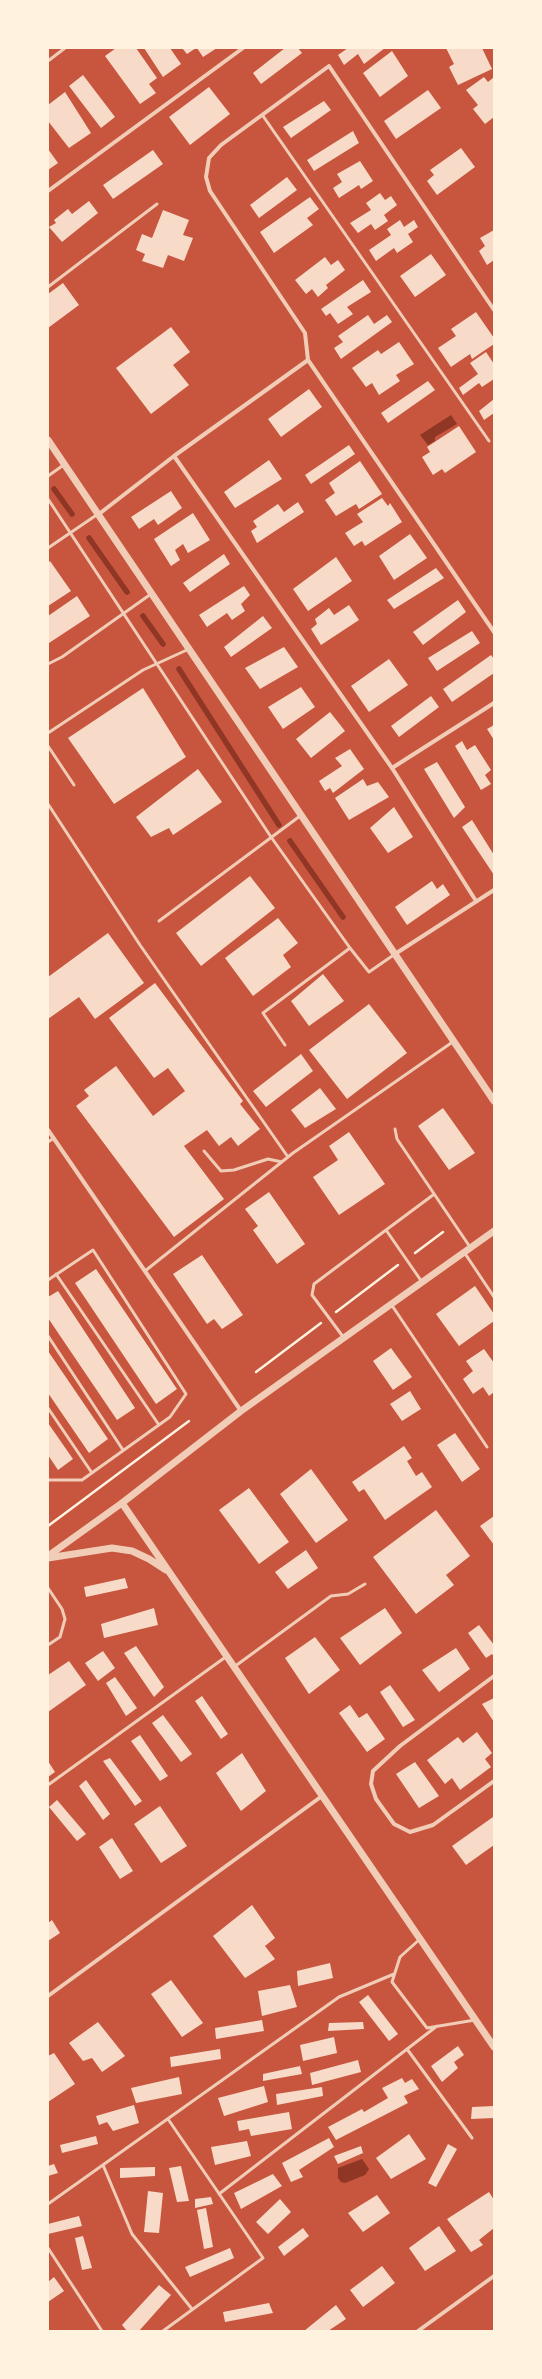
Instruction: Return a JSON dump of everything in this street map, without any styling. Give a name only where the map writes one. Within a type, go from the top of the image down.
[{"type":"street","points":[[48,191],[243,48]]},
{"type":"street","points":[[494,310],[329,66],[213,152],[207,166],[206,177],[210,191],[305,333],[308,360],[494,632]]},
{"type":"street","points":[[99,514],[174,456],[308,360]]},
{"type":"street","points":[[48,440],[494,1101]]},
{"type":"street","points":[[174,456],[392,768],[476,901]]},
{"type":"street","points":[[392,768],[494,703]]},
{"type":"street","points":[[395,954],[494,890]]},
{"type":"street","points":[[48,1130],[241,1411]]},
{"type":"street","points":[[48,1557],[122,1503],[241,1411],[494,1231]]},
{"type":"street","points":[[122,1503],[494,2047]]},
{"type":"street","points":[[48,1557],[112,1548],[132,1551],[149,1559],[169,1572]]},
{"type":"street","points":[[494,1676],[400,1746],[373,1771],[371,1784],[376,1799],[394,1824],[410,1832],[433,1825],[494,1781]]},
{"type":"street","points":[[48,1996],[322,1796]]},
{"type":"street","points":[[418,2331],[494,2276]]},
{"type":"lane","points":[[48,61],[65,48]]},
{"type":"lane","points":[[263,116],[489,442]]},
{"type":"lane","points":[[48,287],[157,204]]},
{"type":"lane","points":[[48,476],[65,464]]},
{"type":"lane","points":[[48,499],[271,837],[350,948],[369,972],[395,954]]},
{"type":"lane","points":[[48,548],[99,514]]},
{"type":"lane","points":[[48,664],[62,657],[101,631],[122,612],[152,593]]},
{"type":"lane","points":[[48,733],[156,663],[190,649]]},
{"type":"lane","points":[[48,746],[74,785]]},
{"type":"lane","points":[[48,804],[140,945],[288,1157]]},
{"type":"lane","points":[[159,921],[301,815]]},
{"type":"lane","points":[[285,1045],[263,1013],[350,948]]},
{"type":"lane","points":[[145,1271],[288,1157],[454,1041]]},
{"type":"lane","points":[[395,1129],[397,1139],[433,1195],[471,1247]]},
{"type":"lane","points":[[48,1142],[54,1138]]},
{"type":"lane","points":[[204,1151],[221,1171],[234,1170],[268,1159],[282,1162]]},
{"type":"lane","points":[[344,1338],[312,1294],[314,1284],[433,1195]]},
{"type":"lane","points":[[386,1230],[422,1282]]},
{"type":"lane","points":[[48,1280],[93,1250],[186,1394],[170,1417],[82,1480],[49,1479]]},
{"type":"lane","points":[[464,1252],[494,1297]]},
{"type":"lane","points":[[56,1274],[159,1425]]},
{"type":"lane","points":[[391,1304],[487,1447]]},
{"type":"lane","points":[[48,1336],[123,1450]]},
{"type":"lane","points":[[48,1408],[92,1473]]},
{"type":"lane","points":[[234,1667],[331,1596],[348,1594],[365,1584]]},
{"type":"lane","points":[[48,1588],[62,1609],[65,1619],[60,1637],[48,1644]]},
{"type":"lane","points":[[48,1785],[227,1656]]},
{"type":"lane","points":[[420,1939],[400,1957],[392,1982],[427,2028],[475,2020]]},
{"type":"lane","points":[[48,2204],[339,1997],[394,1974]]},
{"type":"lane","points":[[219,2194],[437,2026]]},
{"type":"lane","points":[[407,2050],[472,2138]]},
{"type":"lane","points":[[163,2331],[263,2258],[168,2119]]},
{"type":"lane","points":[[103,2166],[132,2234],[192,2309]]},
{"type":"lane","points":[[48,2248],[102,2331]]},
{"type":"path","points":[[256,1372],[443,1232]]},
{"type":"path","points":[[48,1526],[189,1421]]},
{"type":"shaded area","points":[[451,415],[457,424],[435,437],[435,441],[428,445],[420,435]]},
{"type":"shaded area","points":[[362,2159],[369,2169],[365,2175],[345,2183],[341,2182],[338,2178],[338,2168]]},
{"type":"building","points":[[116,48],[136,48],[157,78],[149,84],[156,93],[140,104],[105,56]]},
{"type":"building","points":[[144,48],[170,48],[181,64],[163,77]]},
{"type":"building","points":[[182,48],[196,48],[187,54]]},
{"type":"building","points":[[197,48],[217,48],[203,57]]},
{"type":"building","points":[[285,48],[298,48],[302,53],[261,84],[253,73]]},
{"type":"building","points":[[348,48],[385,48],[364,64],[358,54],[344,65],[338,55]]},
{"type":"building","points":[[446,48],[482,48],[492,69],[458,85],[449,67],[454,64]]},
{"type":"building","points":[[392,51],[408,76],[380,97],[363,73]]},
{"type":"building","points":[[83,75],[115,117],[101,128],[69,86]]},
{"type":"building","points":[[484,77],[488,82],[494,77],[494,117],[485,124],[473,109],[478,105],[466,90]]},
{"type":"building","points":[[209,87],[230,114],[190,145],[169,117]]},
{"type":"building","points":[[428,90],[441,108],[396,139],[384,121]]},
{"type":"building","points":[[65,92],[91,133],[69,148],[48,121],[48,105]]},
{"type":"building","points":[[324,101],[331,110],[291,138],[283,127]]},
{"type":"building","points":[[353,131],[359,143],[314,171],[307,160]]},
{"type":"building","points":[[461,148],[475,167],[437,195],[427,181],[434,175],[430,170]]},
{"type":"building","points":[[48,149],[58,163],[48,170]]},
{"type":"building","points":[[153,150],[163,164],[113,199],[103,185]]},
{"type":"building","points":[[360,161],[373,181],[361,189],[359,185],[339,198],[333,188],[342,182],[337,174]]},
{"type":"building","points":[[287,177],[297,190],[259,218],[250,205]]},
{"type":"building","points":[[380,193],[385,200],[391,196],[397,205],[384,215],[388,221],[375,230],[371,224],[358,233],[350,223],[371,210],[366,203]]},
{"type":"building","points":[[310,197],[319,209],[307,218],[313,225],[274,253],[260,232]]},
{"type":"building","points":[[89,201],[98,213],[62,242],[49,227],[56,223],[54,220],[68,209],[72,214]]},
{"type":"building","points":[[163,210],[189,220],[183,235],[193,238],[184,261],[168,255],[163,268],[142,261],[145,254],[136,250],[142,234],[152,238]]},
{"type":"building","points":[[400,220],[404,227],[414,220],[418,227],[408,234],[413,242],[397,253],[394,248],[376,261],[369,250],[391,235],[387,229]]},
{"type":"building","points":[[494,230],[494,260],[487,265],[479,251],[485,246],[480,238]]},
{"type":"building","points":[[431,254],[446,275],[415,297],[400,276]]},
{"type":"building","points":[[325,257],[331,265],[338,260],[345,270],[326,285],[328,288],[318,297],[312,289],[306,294],[295,280]]},
{"type":"building","points":[[363,280],[371,292],[347,307],[353,314],[338,324],[330,313],[326,316],[321,309]]},
{"type":"building","points":[[63,283],[79,305],[48,328],[48,294]]},
{"type":"building","points":[[476,312],[494,338],[494,344],[472,359],[470,354],[451,367],[438,348],[456,336],[451,329]]},
{"type":"building","points":[[368,315],[374,324],[387,315],[392,322],[341,359],[334,348],[343,342],[338,336]]},
{"type":"building","points":[[171,327],[190,352],[173,365],[189,385],[151,414],[116,368]]},
{"type":"building","points":[[399,342],[414,364],[396,375],[400,381],[379,395],[372,383],[366,387],[352,368],[378,350],[381,354]]},
{"type":"building","points":[[486,352],[494,364],[494,379],[482,387],[479,383],[463,395],[459,388],[478,374],[470,363]]},
{"type":"building","points":[[428,381],[435,390],[388,423],[381,413]]},
{"type":"building","points":[[309,389],[322,407],[281,437],[268,419]]},
{"type":"building","points":[[494,399],[494,413],[484,420],[479,411]]},
{"type":"building","points":[[459,426],[476,452],[445,473],[442,469],[433,475],[422,457],[430,452],[427,447]]},
{"type":"building","points":[[349,445],[355,454],[311,484],[305,475]]},
{"type":"building","points":[[269,460],[282,479],[235,508],[224,492]]},
{"type":"building","points":[[360,461],[382,494],[359,509],[356,504],[336,516],[325,500],[335,493],[329,483]]},
{"type":"building","points":[[171,491],[182,508],[158,525],[154,519],[139,529],[131,517]]},
{"type":"building","points":[[382,498],[388,506],[390,503],[402,522],[365,546],[362,541],[354,546],[345,533],[363,522],[357,514]]},
{"type":"building","points":[[298,502],[304,512],[257,543],[251,531],[257,527],[253,521],[278,504],[284,512]]},
{"type":"building","points":[[193,513],[210,540],[188,553],[183,544],[175,550],[180,560],[171,566],[154,539]]},
{"type":"building","points":[[410,534],[427,558],[394,580],[379,556]]},
{"type":"building","points":[[224,554],[230,564],[190,592],[183,583]]},
{"type":"building","points":[[336,557],[352,581],[308,611],[293,589]]},
{"type":"building","points":[[50,561],[71,591],[48,606],[48,563]]},
{"type":"building","points":[[436,568],[444,578],[394,609],[387,600]]},
{"type":"building","points":[[244,586],[250,595],[241,604],[245,611],[232,620],[227,613],[207,627],[199,615]]},
{"type":"building","points":[[77,596],[90,616],[49,643],[48,616]]},
{"type":"building","points":[[458,600],[466,612],[423,645],[413,632]]},
{"type":"building","points":[[349,605],[359,620],[321,645],[311,629],[317,624],[315,619],[329,608],[334,615]]},
{"type":"building","points":[[263,616],[272,628],[231,657],[224,647]]},
{"type":"building","points":[[472,631],[480,643],[437,671],[428,658]]},
{"type":"building","points":[[284,647],[298,667],[260,689],[245,668]]},
{"type":"building","points":[[491,655],[494,659],[494,673],[452,702],[443,689]]},
{"type":"building","points":[[389,659],[408,685],[369,712],[351,686]]},
{"type":"building","points":[[301,687],[315,707],[283,729],[268,707]]},
{"type":"building","points":[[143,688],[186,757],[114,804],[68,738]]},
{"type":"building","points":[[431,696],[439,707],[399,737],[391,726]]},
{"type":"building","points":[[330,712],[345,731],[311,758],[296,739]]},
{"type":"building","points":[[494,725],[494,740],[487,729]]},
{"type":"building","points":[[462,741],[467,750],[475,745],[491,770],[485,775],[491,784],[481,790],[455,746]]},
{"type":"building","points":[[350,749],[364,769],[333,793],[330,788],[325,791],[319,781],[342,766],[335,758]]},
{"type":"building","points":[[437,762],[465,807],[454,818],[424,769]]},
{"type":"building","points":[[198,769],[222,802],[173,835],[169,828],[151,837],[136,817]]},
{"type":"building","points":[[363,779],[367,786],[378,782],[389,797],[349,820],[335,798]]},
{"type":"building","points":[[394,807],[413,837],[388,853],[370,828]]},
{"type":"building","points":[[472,820],[494,855],[494,875],[462,827]]},
{"type":"building","points":[[250,876],[275,908],[201,966],[176,933]]},
{"type":"building","points":[[432,881],[437,889],[443,884],[450,895],[407,925],[395,907]]},
{"type":"building","points":[[278,918],[298,943],[283,955],[291,967],[253,996],[225,958]]},
{"type":"building","points":[[108,933],[144,983],[95,1019],[79,997],[48,1019],[48,977]]},
{"type":"building","points":[[323,974],[344,1001],[309,1026],[291,1001]]},
{"type":"building","points":[[155,983],[243,1101],[240,1104],[260,1129],[238,1146],[231,1137],[219,1146],[207,1130],[184,1146],[224,1199],[174,1237],[76,1106],[89,1096],[84,1090],[116,1066],[153,1116],[185,1091],[168,1068],[154,1078],[109,1018]]},
{"type":"building","points":[[369,1004],[407,1053],[347,1099],[309,1050]]},
{"type":"building","points":[[301,1054],[313,1071],[266,1107],[253,1091]]},
{"type":"building","points":[[320,1088],[336,1109],[305,1128],[291,1110]]},
{"type":"building","points":[[443,1108],[475,1153],[449,1170],[418,1126]]},
{"type":"building","points":[[349,1132],[385,1184],[339,1215],[313,1177],[338,1160],[329,1146]]},
{"type":"building","points":[[269,1192],[305,1244],[277,1264],[253,1230],[258,1226],[245,1209]]},
{"type":"building","points":[[202,1255],[243,1315],[222,1329],[214,1319],[207,1324],[173,1274]]},
{"type":"building","points":[[96,1269],[177,1389],[156,1404],[75,1283]]},
{"type":"building","points":[[475,1286],[494,1314],[494,1321],[459,1346],[436,1314]]},
{"type":"building","points":[[58,1291],[135,1408],[117,1420],[48,1318],[48,1297]]},
{"type":"building","points":[[391,1348],[412,1377],[393,1390],[373,1361]]},
{"type":"building","points":[[484,1349],[494,1363],[494,1392],[489,1396],[483,1387],[473,1394],[463,1379],[473,1371],[466,1361]]},
{"type":"building","points":[[48,1351],[108,1439],[89,1453],[48,1393]]},
{"type":"building","points":[[410,1391],[421,1409],[402,1421],[390,1404]]},
{"type":"building","points":[[48,1423],[73,1459],[58,1470],[48,1455]]},
{"type":"building","points":[[455,1433],[480,1469],[462,1482],[437,1445]]},
{"type":"building","points":[[404,1446],[412,1458],[407,1461],[416,1476],[422,1472],[432,1487],[385,1520],[364,1489],[359,1492],[352,1482]]},
{"type":"building","points":[[311,1469],[348,1520],[316,1543],[280,1494]]},
{"type":"building","points":[[249,1488],[289,1542],[259,1564],[219,1510]]},
{"type":"building","points":[[436,1510],[470,1556],[446,1575],[454,1585],[416,1614],[373,1557]]},
{"type":"building","points":[[494,1516],[494,1545],[480,1526]]},
{"type":"building","points":[[306,1550],[318,1568],[288,1589],[275,1572]]},
{"type":"building","points":[[125,1578],[128,1588],[86,1597],[84,1587]]},
{"type":"building","points":[[154,1608],[158,1625],[104,1638],[101,1624]]},
{"type":"building","points":[[385,1608],[402,1633],[360,1665],[340,1638]]},
{"type":"building","points":[[479,1625],[494,1645],[494,1657],[492,1654],[486,1658],[468,1633]]},
{"type":"building","points":[[315,1637],[340,1670],[309,1694],[285,1658]]},
{"type":"building","points":[[136,1646],[164,1687],[154,1697],[124,1653]]},
{"type":"building","points":[[456,1648],[470,1669],[439,1692],[422,1670]]},
{"type":"building","points":[[103,1651],[115,1668],[98,1681],[85,1663]]},
{"type":"building","points":[[69,1661],[86,1685],[48,1712],[48,1675]]},
{"type":"building","points":[[115,1677],[137,1708],[126,1716],[106,1683]]},
{"type":"building","points":[[390,1685],[415,1720],[403,1727],[380,1692]]},
{"type":"building","points":[[202,1696],[228,1734],[221,1739],[195,1701]]},
{"type":"building","points":[[494,1698],[494,1722],[482,1704]]},
{"type":"building","points":[[350,1705],[359,1718],[367,1713],[385,1739],[367,1752],[339,1713]]},
{"type":"building","points":[[163,1715],[192,1754],[181,1762],[152,1723]]},
{"type":"building","points":[[477,1732],[492,1753],[485,1759],[491,1767],[460,1790],[452,1778],[445,1784],[427,1760],[458,1737],[463,1743]]},
{"type":"building","points":[[140,1735],[168,1776],[160,1781],[131,1741]]},
{"type":"building","points":[[242,1753],[266,1791],[241,1811],[216,1773]]},
{"type":"building","points":[[110,1758],[142,1801],[135,1806],[103,1761]]},
{"type":"building","points":[[48,1761],[55,1772],[48,1777]]},
{"type":"building","points":[[415,1762],[439,1796],[419,1808],[396,1774]]},
{"type":"building","points":[[86,1780],[110,1814],[103,1820],[79,1786]]},
{"type":"building","points":[[57,1800],[86,1834],[77,1841],[49,1807]]},
{"type":"building","points":[[160,1806],[187,1846],[161,1863],[134,1824]]},
{"type":"building","points":[[493,1817],[494,1845],[466,1865],[452,1846]]},
{"type":"building","points":[[112,1838],[133,1871],[120,1879],[99,1847]]},
{"type":"building","points":[[252,1905],[275,1938],[265,1946],[275,1959],[245,1978],[213,1936]]},
{"type":"building","points":[[52,1920],[60,1933],[48,1941],[48,1923]]},
{"type":"building","points":[[330,1963],[333,1978],[298,1986],[297,1971]]},
{"type":"building","points":[[171,1980],[203,2023],[182,2037],[151,1994]]},
{"type":"building","points":[[290,1985],[297,2007],[262,2016],[258,1991]]},
{"type":"building","points":[[368,1995],[398,2034],[389,2041],[359,2002]]},
{"type":"building","points":[[262,2020],[264,2031],[216,2039],[215,2028]]},
{"type":"building","points":[[98,2022],[125,2056],[102,2072],[92,2058],[83,2061],[69,2043]]},
{"type":"building","points":[[363,2022],[364,2029],[328,2031],[329,2023]]},
{"type":"building","points":[[334,2037],[337,2053],[303,2061],[300,2045]]},
{"type":"building","points":[[458,2046],[464,2055],[454,2062],[458,2068],[442,2082],[431,2066]]},
{"type":"building","points":[[220,2049],[221,2059],[171,2067],[170,2057]]},
{"type":"building","points":[[54,2053],[75,2084],[48,2102],[48,2056]]},
{"type":"building","points":[[358,2060],[361,2072],[312,2085],[310,2073]]},
{"type":"building","points":[[300,2066],[302,2074],[263,2081],[263,2074]]},
{"type":"building","points":[[179,2077],[182,2094],[136,2103],[131,2088]]},
{"type":"building","points":[[402,2078],[405,2083],[412,2079],[419,2089],[404,2096],[408,2103],[336,2140],[328,2127],[362,2109],[364,2112],[388,2098],[382,2088]]},
{"type":"building","points":[[264,2086],[268,2102],[224,2116],[218,2098]]},
{"type":"building","points":[[322,2087],[323,2096],[277,2105],[276,2094]]},
{"type":"building","points":[[134,2105],[139,2123],[113,2131],[107,2122],[99,2125],[96,2116]]},
{"type":"building","points":[[494,2106],[494,2118],[471,2119],[472,2107]]},
{"type":"building","points":[[289,2112],[292,2129],[251,2136],[249,2129],[239,2131],[237,2121]]},
{"type":"building","points":[[409,2134],[426,2159],[391,2179],[376,2158]]},
{"type":"building","points":[[96,2136],[98,2144],[62,2153],[60,2145]]},
{"type":"building","points":[[329,2138],[334,2147],[299,2170],[303,2177],[291,2182],[282,2163]]},
{"type":"building","points":[[247,2141],[251,2156],[215,2165],[211,2147]]},
{"type":"building","points":[[448,2144],[457,2149],[436,2187],[428,2183]]},
{"type":"building","points":[[361,2146],[363,2153],[338,2164],[334,2156]]},
{"type":"building","points":[[54,2164],[58,2173],[48,2176],[48,2166]]},
{"type":"building","points":[[181,2166],[189,2201],[177,2202],[169,2168]]},
{"type":"building","points":[[155,2167],[155,2176],[120,2178],[120,2168]]},
{"type":"building","points":[[273,2174],[282,2186],[241,2209],[234,2193]]},
{"type":"building","points":[[148,2191],[163,2193],[159,2233],[144,2232]]},
{"type":"building","points":[[489,2192],[494,2200],[494,2228],[479,2240],[483,2245],[471,2252],[447,2219]]},
{"type":"building","points":[[377,2195],[390,2213],[363,2232],[348,2213]]},
{"type":"building","points":[[211,2197],[213,2204],[195,2208],[195,2199]]},
{"type":"building","points":[[280,2199],[291,2212],[268,2234],[256,2222]]},
{"type":"building","points":[[206,2208],[213,2247],[204,2249],[197,2210]]},
{"type":"building","points":[[79,2216],[82,2226],[48,2234],[48,2224]]},
{"type":"building","points":[[439,2226],[456,2251],[425,2271],[409,2248]]},
{"type":"building","points":[[303,2228],[309,2236],[284,2256],[278,2247]]},
{"type":"building","points":[[83,2236],[92,2268],[82,2270],[75,2238]]},
{"type":"building","points":[[230,2248],[234,2258],[190,2277],[185,2267]]},
{"type":"building","points":[[382,2266],[395,2283],[363,2307],[350,2290]]},
{"type":"building","points":[[54,2277],[64,2291],[48,2302],[48,2282]]},
{"type":"building","points":[[159,2285],[171,2295],[139,2331],[127,2331],[122,2325]]},
{"type":"building","points":[[269,2303],[273,2313],[225,2322],[223,2312]]},
{"type":"building","points":[[336,2305],[346,2319],[328,2331],[304,2331]]},
{"type":"waterway","points":[[54,489],[72,514]]},
{"type":"waterway","points":[[89,538],[127,592]]},
{"type":"waterway","points":[[143,616],[163,644]]},
{"type":"waterway","points":[[179,669],[279,825]]},
{"type":"waterway","points":[[290,841],[343,917]]}]
